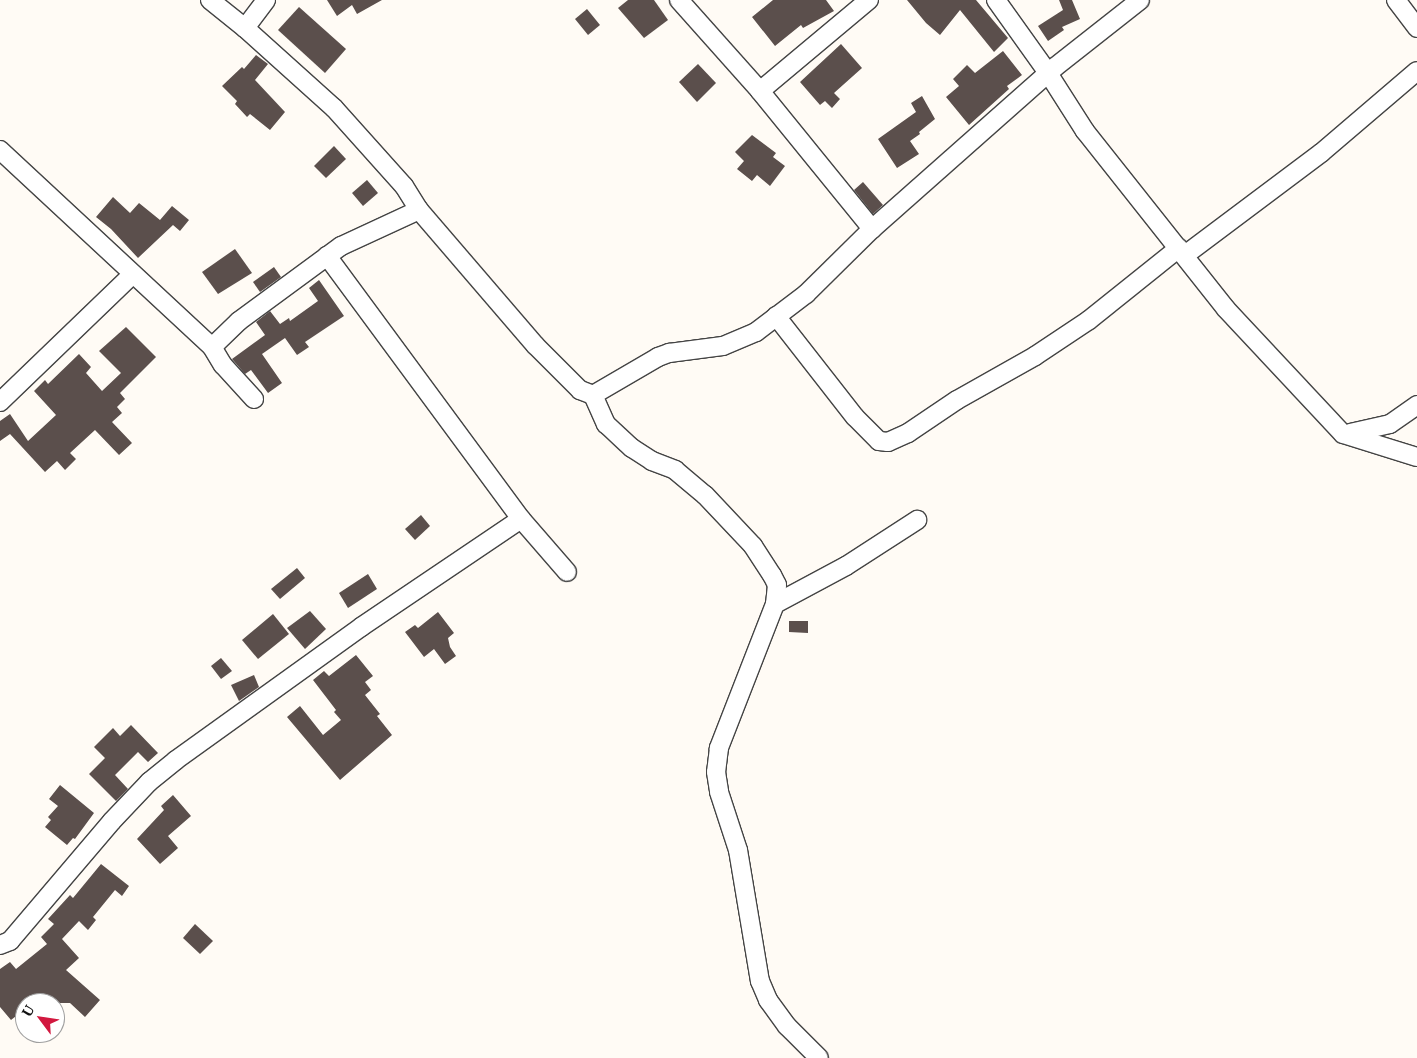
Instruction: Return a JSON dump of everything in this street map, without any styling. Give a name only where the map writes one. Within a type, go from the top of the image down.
[{"type":"street","points":[[210,0],[245,28],[334,108],[404,186],[419,210],[535,345],[580,390],[592,395],[606,424],[632,448],[652,461],[675,470],[705,495],[753,546],[777,585],[775,604],[719,748],[716,772],[719,792],[738,850],[760,981],[768,1000],[787,1026],[819,1058]]},
{"type":"street","points":[[245,28],[266,0]]},
{"type":"street","points":[[679,0],[760,91],[872,229]]},
{"type":"street","points":[[760,91],[869,0]]},
{"type":"street","points":[[996,0],[1048,73],[1085,131],[1226,308],[1343,434],[1417,457]]},
{"type":"street","points":[[592,395],[658,357],[669,353],[723,346],[756,332],[806,294],[872,229],[1048,73],[1140,0]]},
{"type":"street","points":[[1396,0],[1417,28]]},
{"type":"street","points":[[776,316],[855,417],[879,441],[888,442],[908,434],[957,400],[1051,346],[1090,320],[1321,153],[1417,71]]},
{"type":"street","points":[[0,150],[132,275],[212,347],[223,364],[254,399]]},
{"type":"street","points":[[212,347],[238,321],[341,246],[419,210]]},
{"type":"street","points":[[327,256],[521,519],[567,572]]},
{"type":"street","points":[[0,402],[132,275]]},
{"type":"street","points":[[1343,434],[1373,430],[1390,424],[1417,405]]},
{"type":"street","points":[[0,945],[10,941],[112,821],[149,782],[176,760],[361,627],[521,519]]},
{"type":"street","points":[[775,604],[846,566],[917,520]]},
{"type":"building","points":[[327,0],[382,0],[357,14],[352,5],[337,16]]},
{"type":"building","points":[[628,0],[654,0],[668,20],[644,38],[618,8]]},
{"type":"building","points":[[773,0],[826,0],[834,11],[803,28],[801,25],[775,46],[752,17]]},
{"type":"building","points":[[907,0],[976,0],[1008,38],[994,52],[960,10],[940,35],[926,23]]},
{"type":"building","points":[[1059,0],[1072,0],[1080,19],[1062,27],[1064,30],[1048,41],[1038,26],[1063,10]]},
{"type":"building","points":[[299,7],[346,49],[325,73],[278,30]]},
{"type":"building","points":[[587,9],[600,25],[588,35],[575,19]]},
{"type":"building","points":[[841,44],[862,68],[834,93],[840,99],[832,108],[825,101],[820,105],[800,82]]},
{"type":"building","points":[[1003,51],[1022,75],[1007,86],[1009,89],[969,125],[946,97],[959,86],[953,79],[967,65],[975,73]]},
{"type":"building","points":[[256,55],[268,64],[255,80],[285,112],[270,130],[250,114],[247,117],[235,104],[237,101],[222,86],[242,67],[244,69]]},
{"type":"building","points":[[698,64],[716,83],[697,102],[679,82]]},
{"type":"building","points":[[922,96],[935,119],[910,141],[919,154],[897,168],[878,139],[916,112],[911,103]]},
{"type":"building","points":[[752,135],[776,153],[773,157],[785,166],[770,186],[757,175],[752,181],[737,169],[744,161],[735,152]]},
{"type":"building","points":[[334,146],[346,159],[326,178],[314,166]]},
{"type":"building","points":[[367,180],[378,193],[363,206],[352,193]]},
{"type":"building","points":[[863,182],[883,205],[873,214],[854,190]]},
{"type":"building","points":[[113,197],[130,213],[139,203],[160,220],[172,206],[189,220],[180,231],[173,225],[138,258],[111,229],[96,217]]},
{"type":"building","points":[[235,249],[252,273],[218,294],[202,272]]},
{"type":"building","points":[[274,267],[281,277],[260,292],[253,282]]},
{"type":"building","points":[[319,280],[344,316],[305,342],[309,347],[297,355],[285,338],[262,354],[282,383],[268,393],[251,370],[245,374],[232,359],[265,335],[256,322],[270,311],[280,324],[289,318],[290,321],[318,301],[309,288]]},
{"type":"building","points":[[126,327],[156,357],[120,393],[125,399],[117,407],[122,413],[112,422],[132,443],[119,455],[95,430],[70,453],[76,459],[65,470],[57,461],[45,472],[10,434],[0,441],[0,421],[10,414],[28,441],[56,415],[34,391],[45,380],[48,384],[79,354],[91,367],[86,373],[102,391],[121,373],[99,351]]},
{"type":"building","points":[[421,515],[430,526],[415,540],[405,529]]},
{"type":"building","points":[[297,568],[305,578],[280,599],[271,589]]},
{"type":"building","points":[[368,574],[377,589],[348,608],[339,593]]},
{"type":"building","points":[[310,611],[326,629],[305,649],[287,628]]},
{"type":"building","points":[[438,612],[454,633],[448,638],[450,647],[456,656],[445,664],[434,649],[424,657],[405,632],[415,625],[418,628]]},
{"type":"building","points":[[273,614],[289,634],[258,659],[242,640]]},
{"type":"building","points":[[789,621],[808,621],[808,633],[789,632]]},
{"type":"building","points":[[356,655],[373,676],[365,682],[371,690],[365,695],[380,714],[377,716],[392,735],[340,780],[287,717],[300,706],[323,735],[341,720],[334,712],[336,710],[313,680],[324,671],[329,676]]},
{"type":"building","points":[[221,658],[232,671],[221,679],[211,666]]},
{"type":"building","points":[[254,675],[259,687],[239,701],[231,685]]},
{"type":"building","points":[[131,725],[158,753],[148,762],[138,752],[115,775],[128,789],[116,801],[89,774],[105,758],[94,747],[113,728],[120,736]]},
{"type":"building","points":[[60,785],[94,813],[75,839],[73,838],[67,845],[45,827],[51,820],[48,817],[58,806],[49,799]]},
{"type":"building","points":[[173,795],[191,816],[168,836],[178,848],[160,864],[137,839],[164,810],[161,806]]},
{"type":"building","points":[[101,864],[129,886],[122,896],[115,890],[93,917],[96,920],[88,930],[79,921],[62,939],[79,958],[66,970],[100,1000],[85,1017],[70,1003],[65,1003],[65,993],[15,993],[15,1017],[11,1020],[0,1007],[0,969],[10,962],[16,969],[47,944],[41,937],[54,924],[48,919],[70,895],[73,898]]},
{"type":"building","points":[[195,924],[213,941],[200,954],[183,938]]}]
